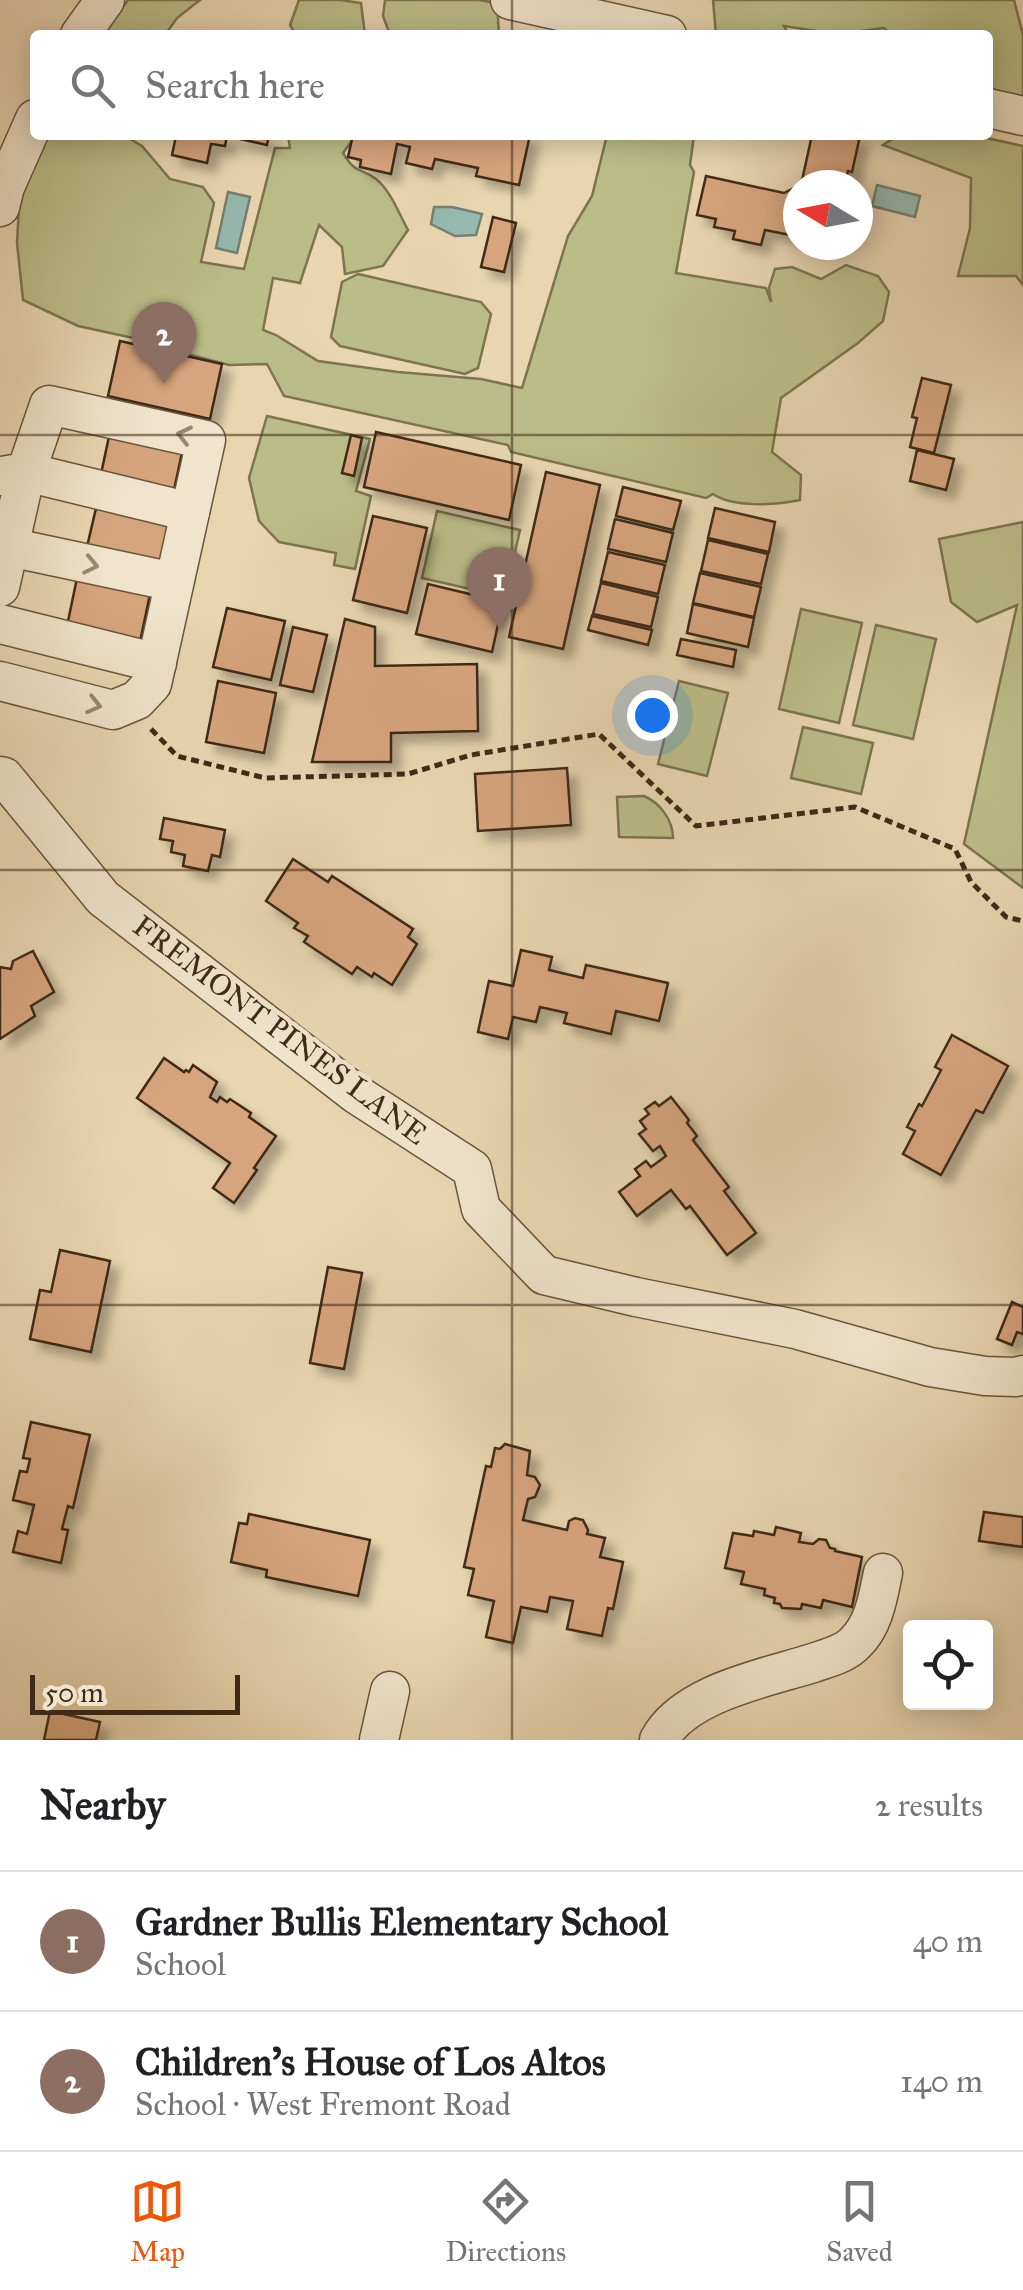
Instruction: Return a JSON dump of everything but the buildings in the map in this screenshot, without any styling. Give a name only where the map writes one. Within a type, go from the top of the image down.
[{"type":"street","points":[[84,30],[105,0]]},
{"type":"street","points":[[510,0],[644,30]]},
{"type":"street","points":[[993,109],[1023,116]]},
{"type":"street","points":[[0,207],[30,130]]},
{"type":"street","points":[[0,587],[13,474],[48,405],[206,440],[152,684],[137,700],[113,710],[0,681]]},
{"type":"street","points":[[13,474],[190,512]]},
{"type":"street","points":[[4,544],[174,582]]},
{"type":"street","points":[[0,624],[156,663]]},
{"type":"street","name":"FREMONT PINES LANE","points":[[0,776],[103,898],[356,1094],[472,1168],[481,1209],[544,1275],[796,1329],[930,1367],[986,1376],[1023,1375]]},
{"type":"street","points":[[659,1740],[684,1711],[710,1696],[833,1656],[854,1644],[874,1615],[883,1573]]},
{"type":"street","points":[[380,1740],[390,1691]]},
{"type":"path","points":[[144,720],[177,756],[265,778],[408,774],[471,756],[599,734],[696,826],[854,807],[956,849],[971,882],[1006,918],[1023,920]]},
{"type":"green space","points":[[128,0],[200,0],[169,30],[107,30]]},
{"type":"green space","points":[[299,0],[340,0],[361,3],[364,30],[293,30],[290,25]]},
{"type":"green space","points":[[385,0],[479,0],[497,3],[499,30],[388,30],[383,16]]},
{"type":"green space","points":[[713,0],[1014,0],[1023,35],[1023,105],[993,100],[993,30],[810,30],[784,26],[786,30],[716,30]]},
{"type":"green space","points":[[993,139],[1023,146],[1023,285],[1016,276],[958,276],[970,228],[971,178],[883,145],[891,140]]},
{"type":"green space","points":[[44,140],[132,140],[142,146],[170,179],[203,187],[214,203],[201,262],[244,269],[275,148],[290,148],[289,140],[352,140],[343,153],[355,168],[381,184],[408,230],[383,266],[345,274],[342,247],[319,225],[300,283],[273,278],[263,330],[318,361],[481,379],[522,388],[568,236],[592,196],[606,140],[693,140],[690,165],[694,172],[676,273],[766,288],[771,302],[769,288],[775,269],[792,267],[821,279],[846,265],[878,276],[889,292],[883,321],[781,398],[772,452],[801,475],[800,500],[732,502],[713,494],[706,498],[511,452],[508,445],[284,396],[267,364],[229,365],[176,351],[177,324],[145,313],[147,341],[78,326],[23,300],[17,243],[20,188]]},
{"type":"green space","points":[[358,274],[481,302],[491,314],[478,368],[465,374],[340,346],[331,337],[342,282]]},
{"type":"green space","points":[[267,416],[370,439],[356,491],[371,496],[355,569],[334,565],[336,553],[279,542],[259,521],[249,478]]},
{"type":"green space","points":[[437,511],[520,530],[505,597],[422,578]]},
{"type":"green space","points":[[1023,522],[1023,888],[964,844],[1017,605],[977,622],[951,602],[939,539]]},
{"type":"green space","points":[[801,609],[862,623],[839,723],[779,709]]},
{"type":"green space","points":[[876,625],[936,639],[913,739],[853,725]]},
{"type":"green space","points":[[679,681],[728,693],[707,776],[658,764]]},
{"type":"green space","points":[[803,727],[873,743],[861,794],[791,778]]},
{"type":"green space","points":[[644,796],[664,813],[673,838],[619,837],[617,797]]},
{"type":"water","points":[[877,185],[920,196],[915,217],[873,206]]},
{"type":"water","points":[[228,192],[250,197],[237,253],[216,248]]},
{"type":"water","points":[[434,207],[482,214],[476,235],[455,236],[431,224]]},
{"type":"place","name":"Children's House of Los Altos","points":[[164,384]]},
{"type":"place","name":"Gardner Bullis Elementary School","points":[[499,629]]}]
